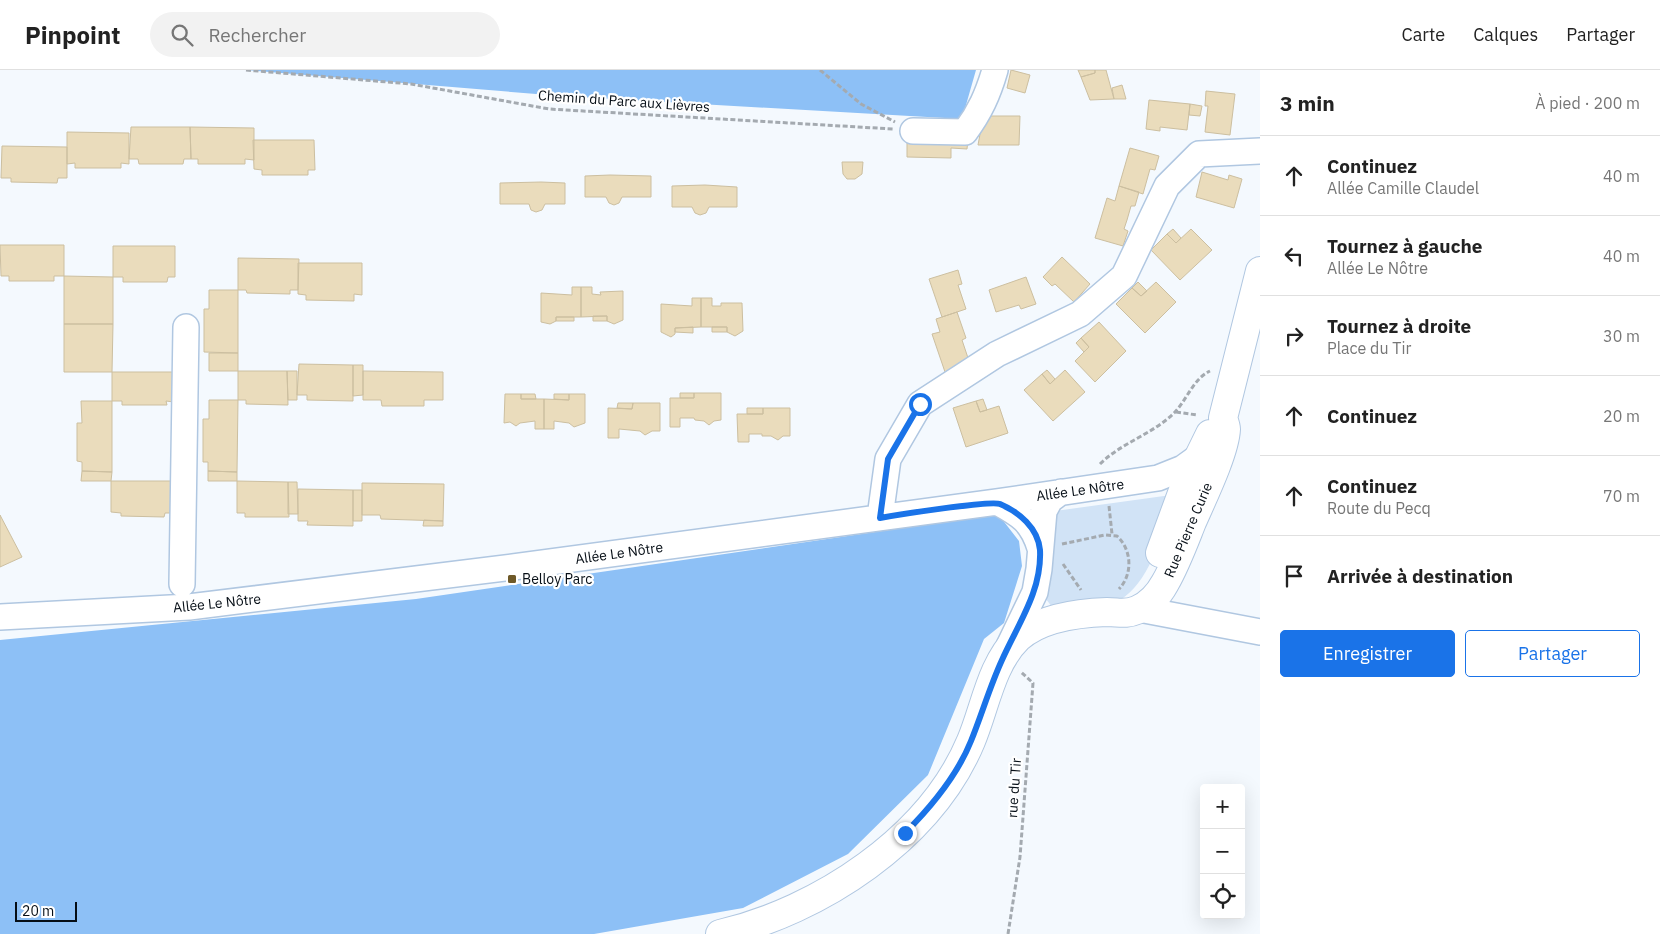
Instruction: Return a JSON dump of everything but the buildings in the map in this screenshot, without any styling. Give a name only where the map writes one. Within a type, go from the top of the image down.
[{"type":"main road","name":"Rue Pierre Curie","points":[[1139,609],[1150,602],[1165,584],[1216,464],[1226,429],[1223,418],[1260,271]]},
{"type":"main road","name":"Rue Pierre Curie","points":[[1112,602],[1134,596],[1144,585],[1160,552],[1185,485],[1214,425],[1223,418]]},
{"type":"main road","points":[[720,934],[758,924],[811,901],[860,870],[905,833],[926,812],[958,765],[970,742],[1003,657],[1018,639],[1032,628],[1053,619],[1112,602],[1124,615],[1139,609]]},
{"type":"street","points":[[913,131],[965,132],[979,114],[995,70]]},
{"type":"street","points":[[880,518],[888,459],[920,404],[997,354],[1080,314],[1124,276],[1166,186],[1199,154],[1260,151]]},
{"type":"street","points":[[182,584],[186,327]]},
{"type":"street","name":"Allée Le Nôtre","points":[[0,617],[189,607],[522,566],[880,518],[1158,478],[1184,468],[1201,455]]},
{"type":"street","points":[[1158,478],[1173,480],[1185,485],[1189,492],[1190,502],[1168,558],[1165,584]]},
{"type":"street","points":[[1003,657],[1022,623],[1034,592],[1039,569],[1050,550],[1044,510],[1050,500],[1070,491]]},
{"type":"street","points":[[998,502],[1025,519],[1050,550]]},
{"type":"street","points":[[1034,592],[1053,619]]},
{"type":"street","points":[[1139,609],[1260,632]]},
{"type":"path","name":"Chemin du Parc aux Lièvres","points":[[246,70],[411,84],[549,109],[849,125],[913,131]]},
{"type":"path","points":[[820,70],[861,104],[913,131]]},
{"type":"path","points":[[1070,491],[1105,458],[1152,431],[1175,412],[1202,375],[1238,357]]},
{"type":"path","points":[[1050,550],[1059,544],[1105,535],[1117,536],[1127,548],[1129,571],[1112,602]]},
{"type":"path","points":[[1062,558],[1072,579],[1087,594]]},
{"type":"path","name":"rue du Tir","points":[[1003,657],[1033,683],[1020,857],[1008,934]]},
{"type":"shaded area","points":[[246,70],[976,70],[962,119],[561,96]]},
{"type":"shaded area","points":[[1169,496],[1174,501],[1160,542],[1147,569],[1130,592],[1120,600],[1052,607],[1046,599],[1055,511]]},
{"type":"shaded area","points":[[998,514],[1019,541],[1022,566],[1004,623],[984,639],[928,775],[848,854],[743,908],[594,934],[0,934],[0,640],[416,599]]},
{"type":"place","name":"Belloy Parc","points":[[512,579]]},
{"type":"route","points":[[905,833],[926,812],[943,789],[970,742],[990,687],[1003,657],[1022,623],[1034,592],[1039,569],[1040,548],[1034,532],[1025,519],[998,502],[880,518],[888,459],[920,404]]}]
